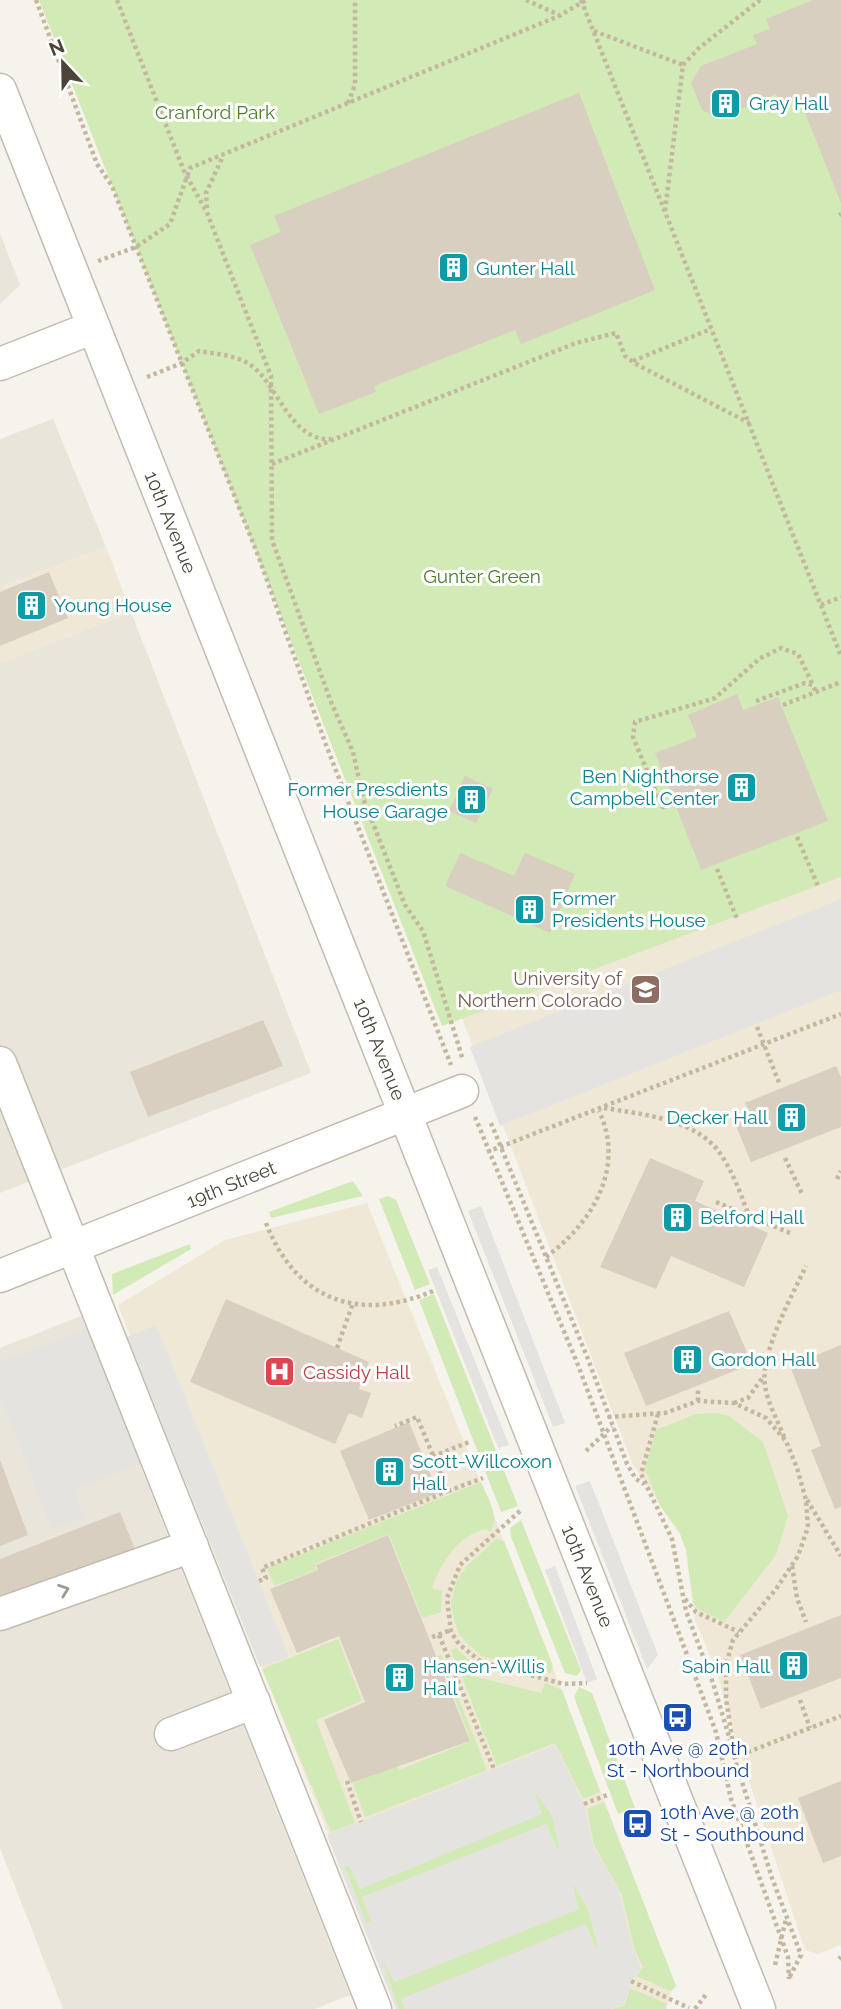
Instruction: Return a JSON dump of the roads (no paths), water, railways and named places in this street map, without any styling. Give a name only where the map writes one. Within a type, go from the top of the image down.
[{"type":"street","name":"10th Avenue","points":[[0,90],[758,2009]]},
{"type":"street","points":[[0,364],[94,327]]},
{"type":"street","points":[[0,1063],[375,2009]]},
{"type":"street","name":"19th Street","points":[[0,1276],[405,1113],[463,1077]]},
{"type":"street","points":[[0,1614],[192,1546]]},
{"type":"street","points":[[171,1734],[254,1702]]},
{"type":"place","name":"Gray Hall","points":[[726,103]]},
{"type":"place","name":"Gunter Hall","points":[[453,268]]},
{"type":"place","name":"Young House","points":[[31,605]]},
{"type":"place","name":"Ben Nighthorse Campbell Center","points":[[742,787]]},
{"type":"place","name":"Former Presdients House Garage","points":[[471,800]]},
{"type":"place","name":"Former Presidents House","points":[[529,909]]},
{"type":"place","name":"University of Northern Colorado","points":[[645,989]]},
{"type":"place","name":"Decker Hall","points":[[791,1117]]},
{"type":"place","name":"Belford Hall","points":[[677,1217]]},
{"type":"place","name":"Gordon Hall","points":[[688,1359]]},
{"type":"place","name":"Cassidy Hall","points":[[280,1372]]},
{"type":"place","name":"Scott-Willcoxon Hall","points":[[389,1472]]},
{"type":"place","name":"Sabin Hall","points":[[793,1666]]},
{"type":"place","name":"Hansen-Willis Hall","points":[[400,1677]]},
{"type":"place","name":"10th Ave @ 20th St - Northbound","points":[[678,1717]]},
{"type":"place","name":"10th Ave @ 20th St - Southbound","points":[[637,1823]]},
{"type":"park label","name":"Cranford Park","points":[[215,112]]},
{"type":"park label","name":"Gunter Green","points":[[482,576]]}]
